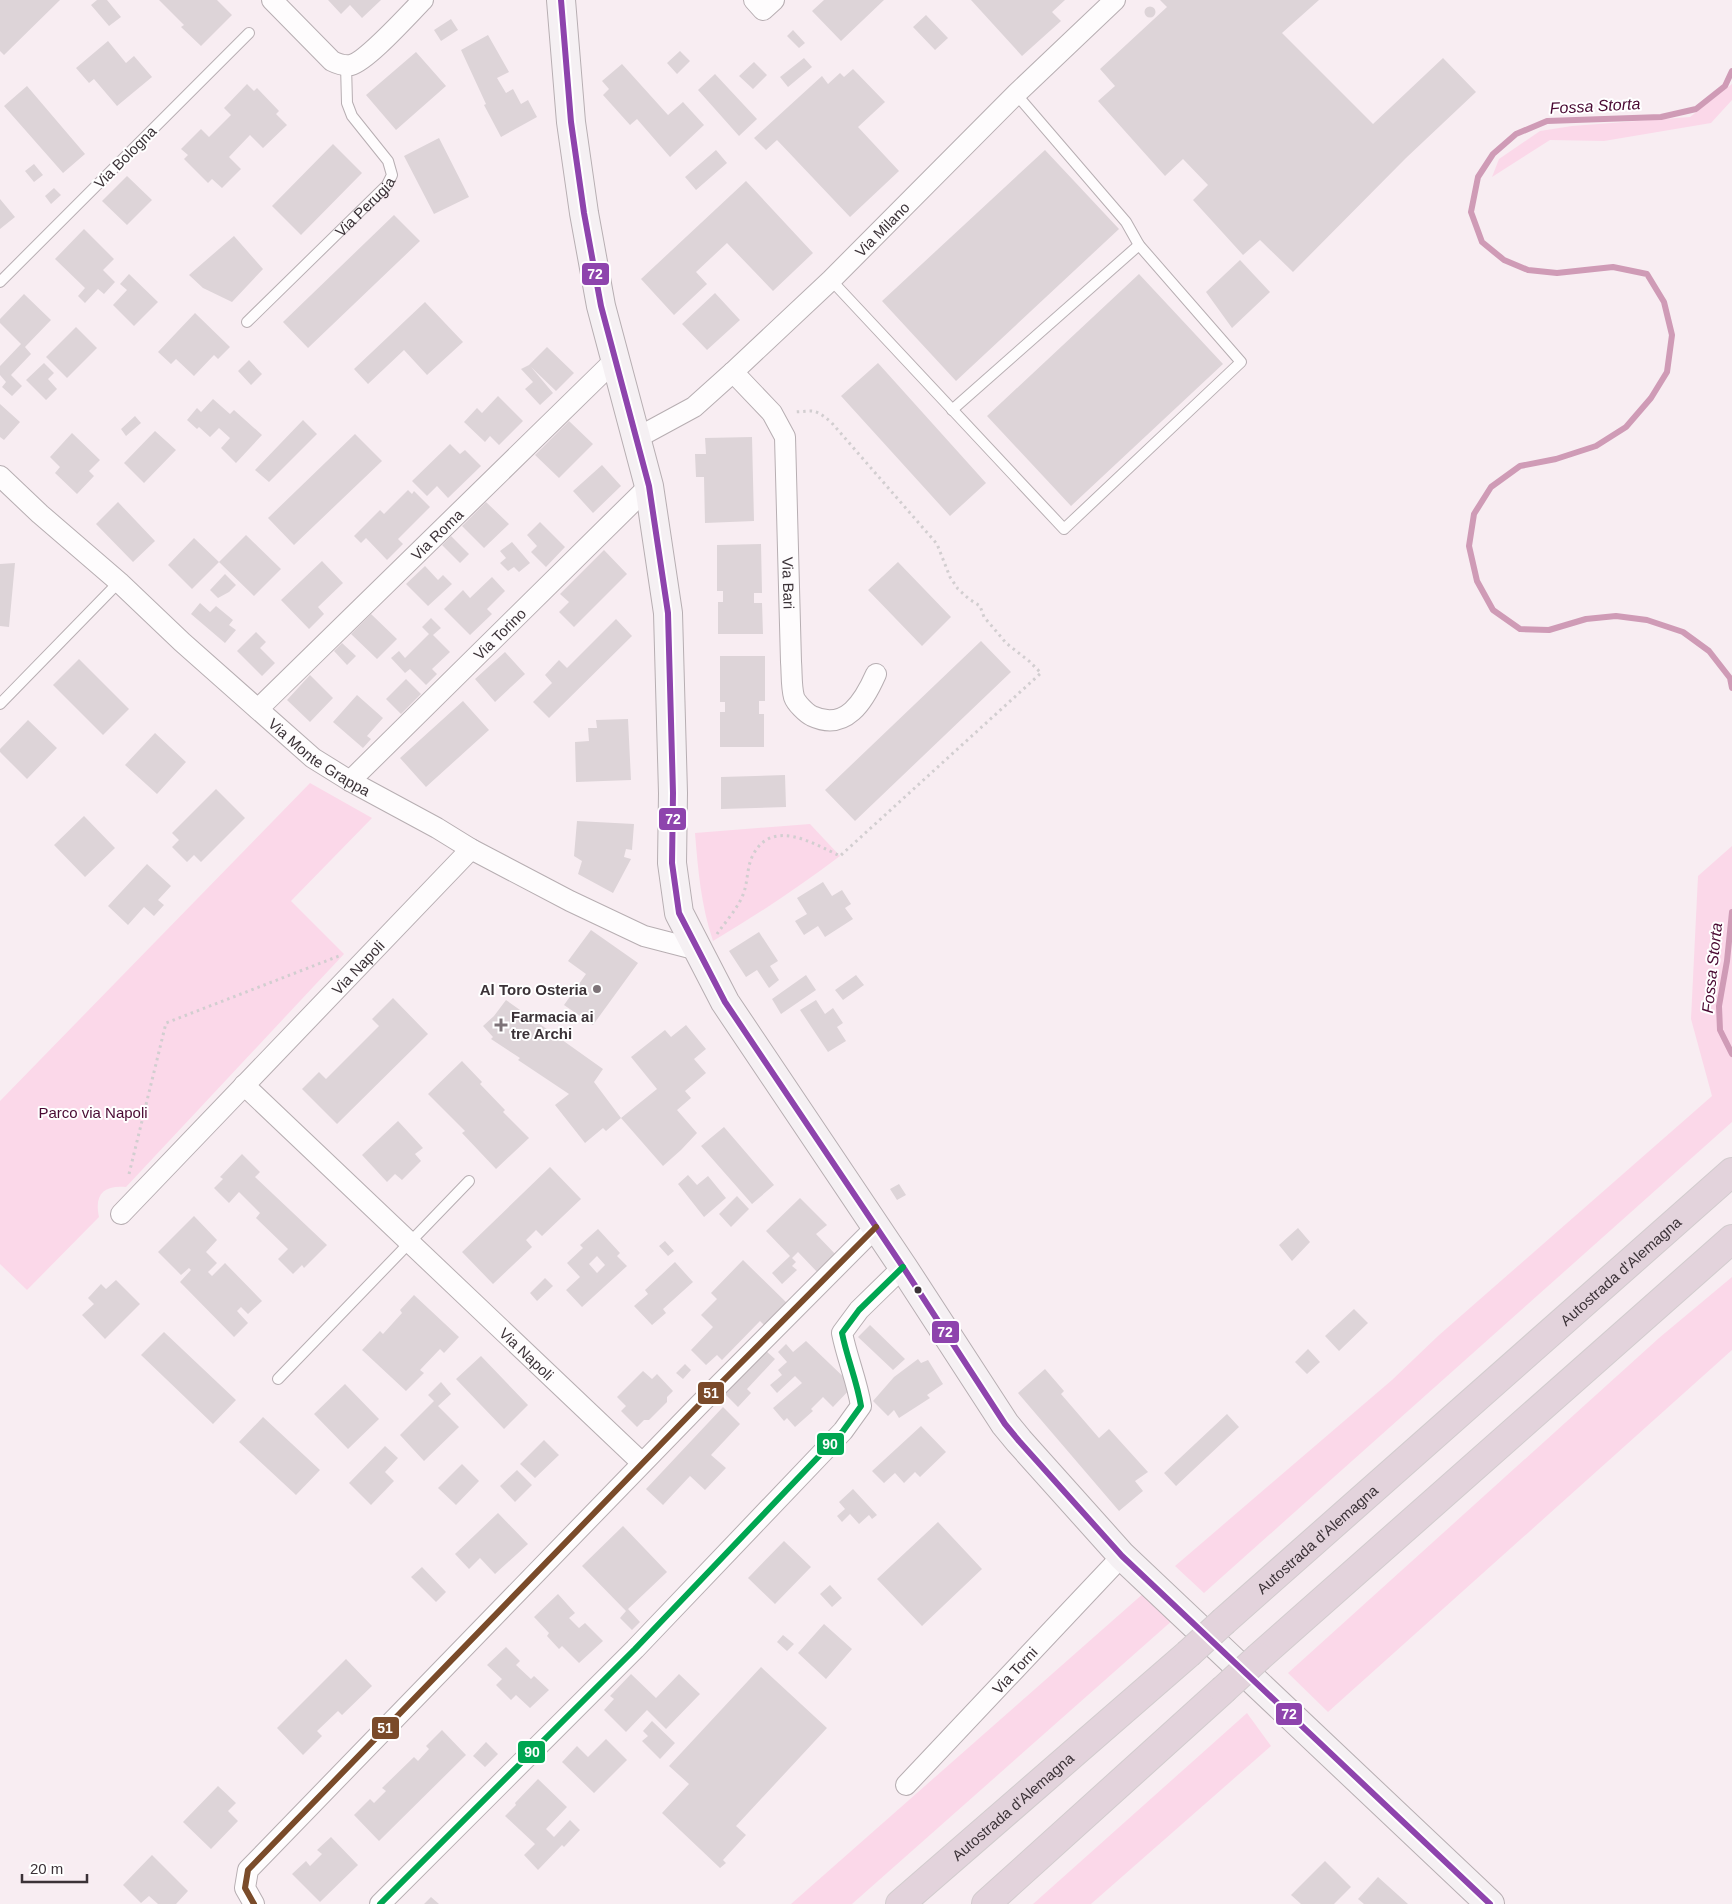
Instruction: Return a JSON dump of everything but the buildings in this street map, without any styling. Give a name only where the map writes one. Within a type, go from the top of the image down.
[{"type":"highway","name":"Autostrada d'Alemagna","points":[[900,1904],[1188,1654],[1732,1172]]},
{"type":"highway","points":[[986,1904],[1260,1657],[1732,1239]]},
{"type":"main road","points":[[562,0],[572,122],[584,213],[601,306],[649,486],[668,613],[672,863],[679,912],[724,1002],[903,1267],[1000,1416],[1019,1441],[1122,1556],[1490,1904]]},
{"type":"street","points":[[272,0],[338,65],[351,65],[365,57],[424,0]]},
{"type":"street","points":[[754,0],[763,10],[774,0]]},
{"type":"street","name":"Via Milano","points":[[635,439],[694,407],[733,372],[831,280],[1016,94],[1115,0]]},
{"type":"street","name":"Via Roma","points":[[258,709],[615,360]]},
{"type":"street","name":"Via Bari","points":[[733,372],[772,413],[785,437],[790,643],[794,698],[809,714],[821,720],[834,721],[852,712],[867,694],[876,674]]},
{"type":"street","name":"Via Monte Grappa","points":[[0,476],[40,514],[119,582],[182,642],[313,758],[350,781],[472,849],[570,901],[644,936],[698,950]]},
{"type":"street","name":"Via Torino","points":[[350,781],[649,486]]},
{"type":"street","name":"Via Napoli","points":[[121,1214],[472,849]]},
{"type":"street","name":"Via Napoli","points":[[244,1085],[642,1463]]},
{"type":"street","points":[[254,1904],[245,1888],[248,1870],[642,1463],[876,1227]]},
{"type":"street","points":[[380,1904],[635,1649],[843,1431],[861,1406],[842,1333],[859,1310],[903,1267]]},
{"type":"street","name":"Via Torni","points":[[906,1784],[1122,1556]]},
{"type":"lane","name":"Via Bologna","points":[[0,282],[249,33]]},
{"type":"lane","name":"Via Perugia","points":[[247,322],[387,185],[392,175],[388,161],[352,116],[347,102],[346,65]]},
{"type":"lane","points":[[831,280],[1064,529],[1241,362],[1139,245],[1126,222],[1016,94]]},
{"type":"lane","points":[[952,410],[1139,245]]},
{"type":"lane","points":[[0,704],[119,582]]},
{"type":"lane","points":[[278,1380],[469,1181]]},
{"type":"path","points":[[128,1177],[166,1023],[344,954]]},
{"type":"green space","points":[[1732,84],[1732,100],[1711,123],[1604,141],[1550,140],[1492,177],[1499,159],[1540,131],[1572,126],[1690,117]]},
{"type":"green space","name":"Parco via Napoli","points":[[310,783],[372,818],[291,901],[344,954],[126,1187],[112,1188],[102,1193],[98,1202],[99,1217],[27,1290],[0,1264],[0,1101]]},
{"type":"green space","points":[[810,824],[840,856],[778,900],[713,941],[703,901],[695,833]]},
{"type":"green space","points":[[1732,846],[1732,1122],[1204,1593],[1175,1566],[1392,1380],[1438,1336],[1712,1096],[1691,1019],[1698,876]]},
{"type":"green space","points":[[1732,1277],[1732,1350],[1328,1712],[1288,1673],[1659,1338]]},
{"type":"green space","points":[[1145,1592],[1174,1619],[852,1904],[791,1904]]},
{"type":"green space","points":[[1247,1713],[1271,1746],[1091,1904],[1033,1904]]},
{"type":"waterway","name":"Fossa Storta","points":[[1732,71],[1725,86],[1696,109],[1661,117],[1547,121],[1516,134],[1493,154],[1478,177],[1471,212],[1482,242],[1504,260],[1528,270],[1557,273],[1613,267],[1647,274],[1664,302],[1672,335],[1667,372],[1651,398],[1626,427],[1596,446],[1556,459],[1520,466],[1491,487],[1474,514],[1469,546],[1477,581],[1493,610],[1520,629],[1549,630],[1586,619],[1616,616],[1647,620],[1683,632],[1709,651],[1730,678],[1732,688]]},
{"type":"waterway","name":"Fossa Storta","points":[[1732,912],[1727,961],[1719,1006],[1720,1030],[1732,1054]]},
{"type":"transit line","name":"72","points":[[561,0],[571,122],[584,213],[601,306],[649,486],[668,613],[673,793],[672,863],[679,913],[725,1002],[903,1267],[1005,1424],[1122,1556],[1490,1904]]},
{"type":"transit line","name":"51","points":[[254,1904],[245,1888],[248,1870],[699,1405],[876,1227]]},
{"type":"transit line","name":"90","points":[[380,1904],[635,1649],[843,1431],[861,1406],[842,1333],[859,1310],[903,1267]]},
{"type":"place","name":"Al Toro Osteria","points":[[597,989]]},
{"type":"place","name":"Farmacia ai tre Archi","points":[[501,1025]]}]
